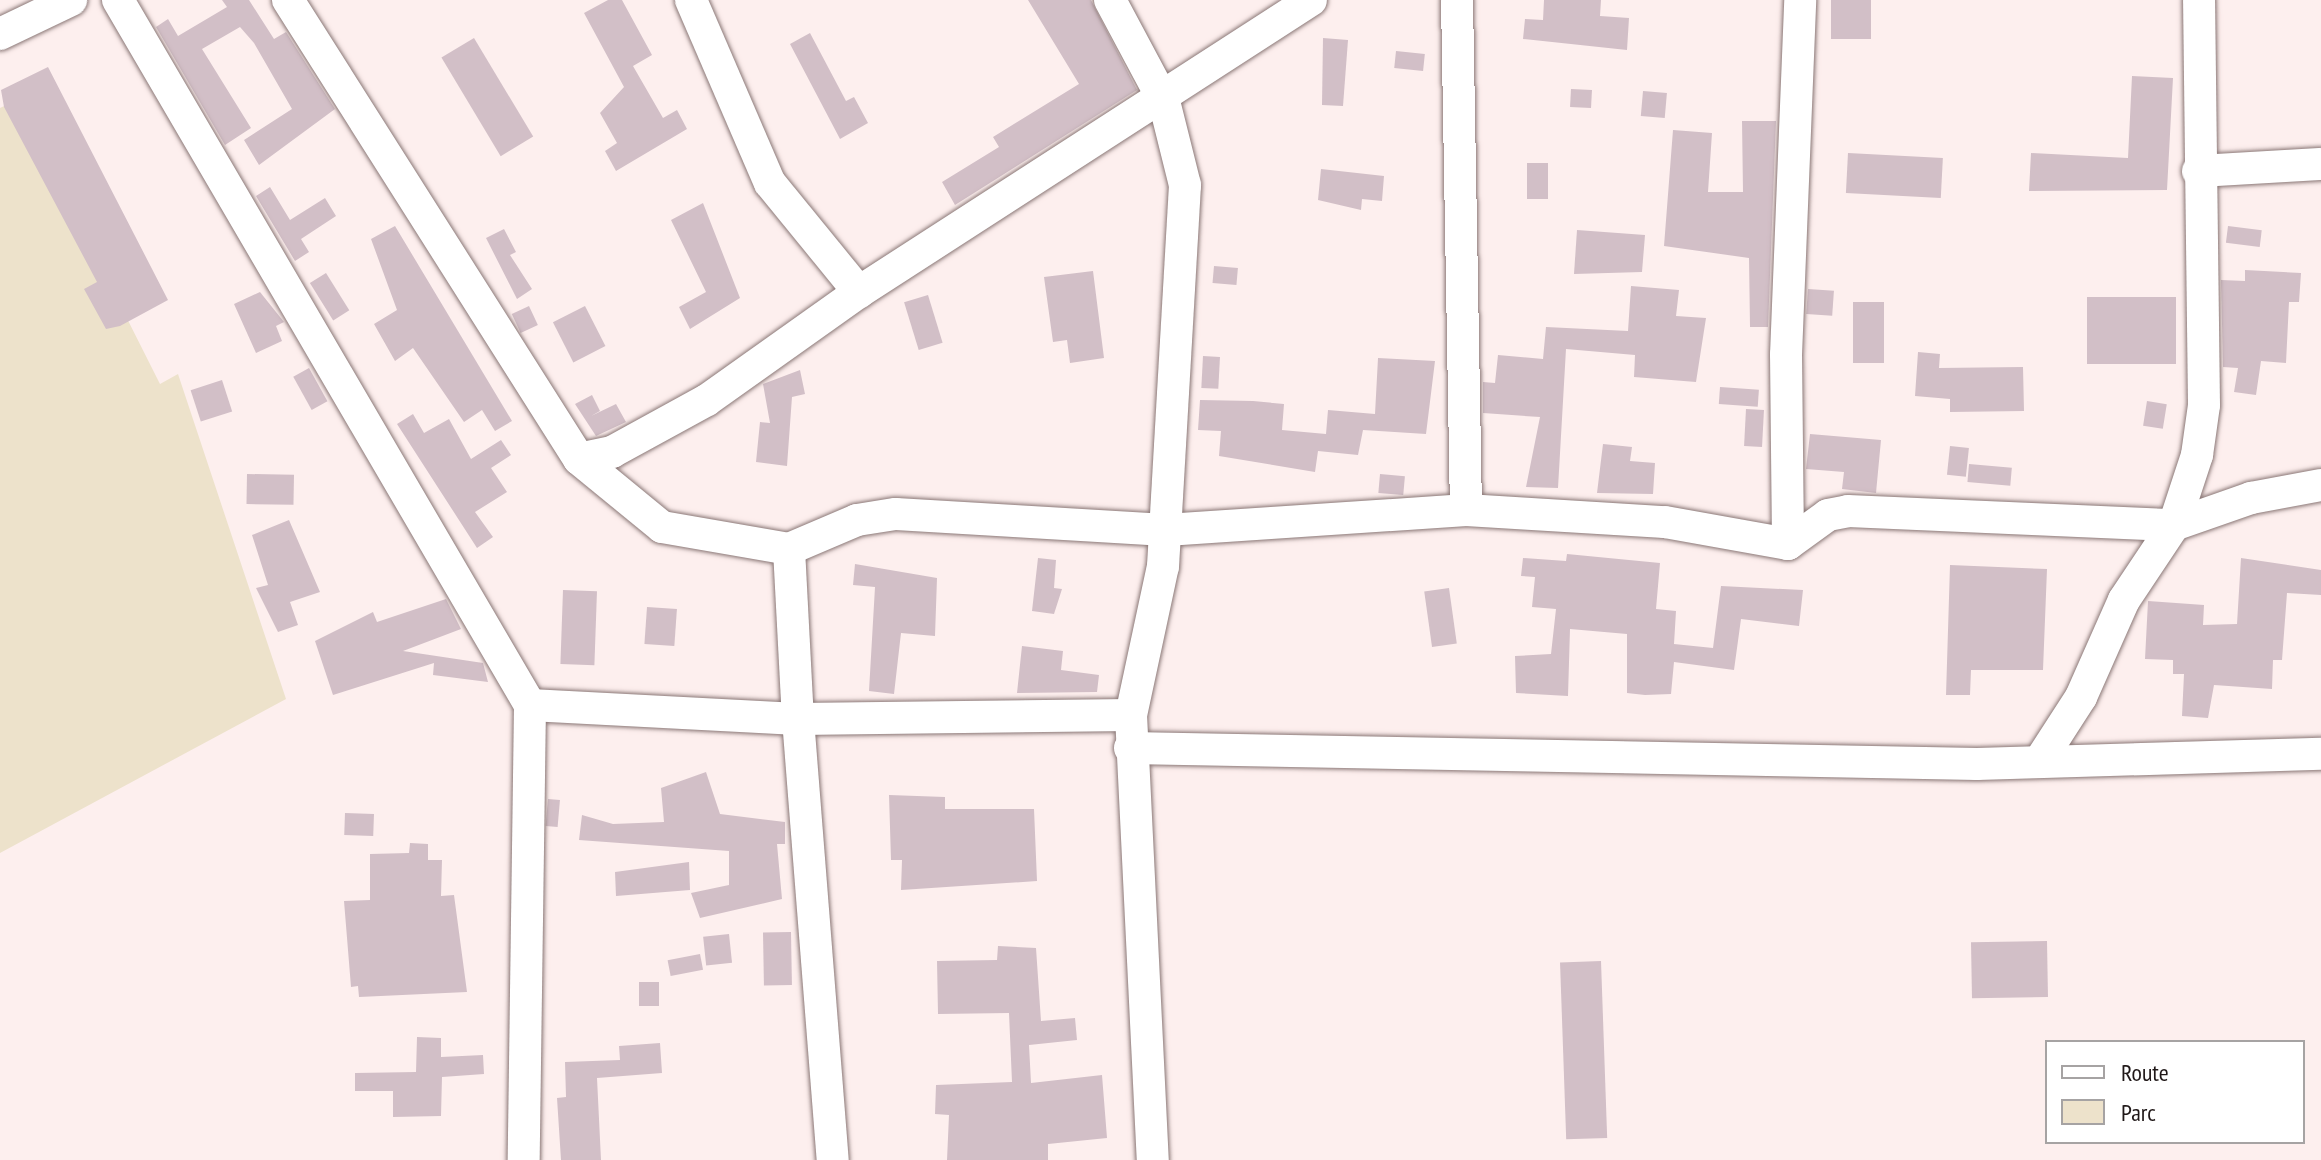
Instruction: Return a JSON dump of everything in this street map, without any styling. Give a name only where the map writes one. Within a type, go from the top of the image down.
[{"type":"street","points":[[0,34],[71,0]]},
{"type":"street","points":[[118,0],[530,705],[524,1160]]},
{"type":"street","points":[[288,0],[579,459],[662,527],[789,549],[857,520],[896,514],[1166,530],[1466,510],[1665,522],[1788,544],[1828,515],[1848,511],[2174,525],[2251,498],[2321,485]]},
{"type":"street","points":[[691,0],[770,183],[859,292]]},
{"type":"street","points":[[1110,0],[1164,101],[1185,185],[1166,530],[1131,715],[1130,748],[1153,1160]]},
{"type":"street","points":[[579,459],[612,452],[707,400],[859,292],[1164,101],[1311,0]]},
{"type":"street","points":[[1457,0],[1466,510]]},
{"type":"street","points":[[1788,544],[1786,355],[1800,0]]},
{"type":"street","points":[[2041,759],[2081,697],[2124,600],[2174,525],[2204,405],[2198,171],[2199,0]]},
{"type":"street","points":[[2198,171],[2321,164]]},
{"type":"street","points":[[789,549],[798,719],[833,1160]]},
{"type":"street","points":[[530,705],[798,719],[1131,715]]},
{"type":"street","points":[[1130,748],[1977,764],[2041,759],[2321,754]]},
{"type":"green space","points":[[17,100],[160,384],[178,374],[286,699],[0,853],[0,108]]},
{"type":"building","points":[[222,0],[249,0],[274,39],[286,32],[335,109],[259,165],[244,140],[292,109],[254,43],[240,27],[202,49],[251,128],[225,145],[156,27],[168,19],[178,36],[227,7]]},
{"type":"building","points":[[608,0],[622,0],[652,55],[633,66],[663,118],[677,110],[687,129],[616,171],[605,151],[617,143],[600,113],[624,87],[584,13]]},
{"type":"building","points":[[1028,0],[1091,0],[1137,90],[955,205],[942,182],[999,147],[993,137],[1079,84]]},
{"type":"building","points":[[1544,0],[1601,0],[1600,16],[1629,18],[1627,50],[1523,39],[1525,19],[1543,20]]},
{"type":"building","points":[[1831,0],[1871,0],[1871,39],[1831,39]]},
{"type":"building","points":[[810,33],[846,101],[854,97],[868,123],[840,139],[790,44]]},
{"type":"building","points":[[474,38],[533,137],[501,156],[441,58]]},
{"type":"building","points":[[1323,38],[1348,40],[1343,106],[1322,105]]},
{"type":"building","points":[[1396,51],[1425,54],[1423,71],[1394,68]]},
{"type":"building","points":[[48,67],[168,300],[120,326],[106,329],[84,289],[97,282],[4,107],[1,90]]},
{"type":"building","points":[[2132,76],[2173,78],[2167,190],[2029,191],[2031,153],[2128,158]]},
{"type":"building","points":[[1571,89],[1592,90],[1591,108],[1570,107]]},
{"type":"building","points":[[1643,91],[1667,93],[1665,118],[1641,116]]},
{"type":"building","points":[[1742,121],[1776,121],[1768,327],[1750,327],[1749,258],[1664,246],[1673,130],[1712,133],[1708,192],[1743,192]]},
{"type":"building","points":[[1848,153],[1943,158],[1941,198],[1846,193]]},
{"type":"building","points":[[1527,163],[1548,163],[1548,199],[1527,199]]},
{"type":"building","points":[[1321,169],[1384,176],[1382,201],[1362,199],[1361,210],[1318,200]]},
{"type":"building","points":[[270,187],[290,220],[325,198],[336,216],[301,239],[309,252],[295,261],[256,196]]},
{"type":"building","points":[[703,203],[740,298],[690,329],[679,307],[706,292],[671,220]]},
{"type":"building","points":[[395,226],[512,421],[495,431],[482,410],[464,422],[413,348],[395,361],[374,324],[397,310],[371,239]]},
{"type":"building","points":[[2228,226],[2262,230],[2260,247],[2226,243]]},
{"type":"building","points":[[504,229],[516,252],[510,255],[532,289],[517,299],[486,238]]},
{"type":"building","points":[[1577,230],[1645,235],[1642,272],[1574,274]]},
{"type":"building","points":[[1214,266],[1238,268],[1236,285],[1213,283]]},
{"type":"building","points":[[2245,270],[2301,273],[2299,302],[2289,302],[2286,363],[2261,361],[2256,395],[2234,392],[2238,368],[2223,367],[2221,280],[2245,281]]},
{"type":"building","points":[[1093,271],[1104,358],[1070,363],[1067,340],[1053,342],[1044,277]]},
{"type":"building","points":[[326,273],[349,310],[333,320],[310,283]]},
{"type":"building","points":[[1631,286],[1679,290],[1676,316],[1706,318],[1696,382],[1634,377],[1635,355],[1566,349],[1558,488],[1526,487],[1540,417],[1483,413],[1483,382],[1495,383],[1498,355],[1543,359],[1546,327],[1628,331]]},
{"type":"building","points":[[1808,289],[1834,291],[1832,316],[1806,314]]},
{"type":"building","points":[[260,292],[284,322],[276,326],[282,341],[256,353],[234,304]]},
{"type":"building","points":[[928,295],[943,343],[919,350],[904,302]]},
{"type":"building","points":[[2087,297],[2176,297],[2176,364],[2087,364]]},
{"type":"building","points":[[1853,302],[1884,302],[1884,363],[1853,363]]},
{"type":"building","points":[[529,306],[538,325],[521,333],[512,314]]},
{"type":"building","points":[[585,306],[605,346],[573,362],[553,322]]},
{"type":"building","points":[[1918,352],[1940,354],[1939,368],[2023,367],[2024,411],[1950,412],[1950,399],[1915,396]]},
{"type":"building","points":[[1203,356],[1220,357],[1218,389],[1201,388]]},
{"type":"building","points":[[1378,358],[1435,361],[1426,434],[1363,430],[1358,455],[1318,451],[1315,472],[1219,456],[1221,431],[1198,430],[1200,400],[1253,401],[1284,404],[1282,430],[1326,434],[1328,410],[1375,414]]},
{"type":"building","points":[[309,368],[327,401],[312,410],[293,377]]},
{"type":"building","points":[[800,370],[805,394],[792,397],[787,466],[756,462],[760,422],[770,423],[763,384]]},
{"type":"building","points":[[222,380],[232,411],[201,422],[191,390]]},
{"type":"building","points":[[1720,387],[1759,390],[1758,407],[1719,404]]},
{"type":"building","points":[[592,395],[600,411],[591,416],[616,404],[626,422],[596,436],[575,404]]},
{"type":"building","points":[[2147,401],[2167,404],[2163,429],[2143,426]]},
{"type":"building","points":[[1746,409],[1764,410],[1762,447],[1744,446]]},
{"type":"building","points":[[413,414],[424,433],[449,419],[471,459],[501,440],[511,455],[491,468],[507,492],[475,512],[493,537],[477,548],[397,424]]},
{"type":"building","points":[[1810,434],[1881,440],[1876,493],[1842,489],[1844,472],[1806,469]]},
{"type":"building","points":[[1603,444],[1632,447],[1630,461],[1655,463],[1653,494],[1597,493]]},
{"type":"building","points":[[1950,446],[1969,448],[1966,477],[1947,475]]},
{"type":"building","points":[[1969,464],[2012,468],[2010,486],[1967,482]]},
{"type":"building","points":[[247,474],[294,475],[293,505],[246,504]]},
{"type":"building","points":[[1380,474],[1405,476],[1403,495],[1378,493]]},
{"type":"building","points":[[289,520],[320,592],[290,602],[298,625],[278,632],[256,588],[268,585],[252,535]]},
{"type":"building","points":[[1567,554],[1660,563],[1656,609],[1676,611],[1674,644],[1713,648],[1721,586],[1803,590],[1799,626],[1741,619],[1734,670],[1674,662],[1671,694],[1645,695],[1627,693],[1627,634],[1570,629],[1568,696],[1516,693],[1515,656],[1551,654],[1556,609],[1532,607],[1535,577],[1521,576],[1523,558],[1566,561]]},
{"type":"building","points":[[1038,558],[1056,560],[1054,588],[1062,589],[1054,614],[1032,611]]},
{"type":"building","points":[[2241,558],[2321,570],[2321,595],[2287,593],[2282,660],[2273,660],[2272,689],[2214,685],[2208,718],[2182,716],[2184,674],[2173,674],[2173,660],[2145,659],[2148,601],[2204,605],[2203,625],[2237,624]]},
{"type":"building","points":[[855,564],[937,578],[935,636],[901,633],[894,694],[869,691],[875,587],[853,585]]},
{"type":"building","points":[[1950,565],[2047,569],[2043,670],[1971,670],[1970,695],[1946,695]]},
{"type":"building","points":[[1449,588],[1457,643],[1432,647],[1424,591]]},
{"type":"building","points":[[563,590],[597,591],[594,665],[560,664]]},
{"type":"building","points":[[446,599],[461,629],[403,651],[483,663],[488,682],[433,675],[434,663],[333,695],[315,641],[373,612],[377,622]]},
{"type":"building","points":[[647,607],[677,609],[674,646],[644,644]]},
{"type":"building","points":[[1022,646],[1063,651],[1061,670],[1099,675],[1097,692],[1017,693]]},
{"type":"building","points":[[706,772],[720,814],[785,822],[785,844],[777,844],[782,899],[700,918],[691,893],[729,885],[729,851],[579,840],[582,815],[613,824],[664,822],[661,788]]},
{"type":"building","points":[[889,795],[945,797],[945,809],[1034,809],[1037,881],[901,890],[902,860],[891,860]]},
{"type":"building","points":[[548,799],[560,800],[558,827],[546,826]]},
{"type":"building","points":[[345,813],[374,814],[373,836],[344,835]]},
{"type":"building","points":[[410,843],[428,844],[428,860],[442,860],[441,896],[454,895],[467,992],[359,997],[358,986],[351,987],[344,901],[370,900],[370,854],[409,853]]},
{"type":"building","points":[[689,862],[690,890],[616,896],[615,872]]},
{"type":"building","points":[[763,932],[791,932],[792,985],[764,985]]},
{"type":"building","points":[[729,934],[732,963],[706,966],[703,937]]},
{"type":"building","points":[[2047,941],[2048,997],[1972,998],[1971,942]]},
{"type":"building","points":[[998,946],[1036,948],[1041,1021],[1075,1018],[1077,1040],[1029,1045],[1031,1083],[1102,1075],[1107,1138],[1048,1144],[1048,1160],[947,1160],[949,1115],[935,1114],[936,1085],[1012,1082],[1009,1013],[938,1014],[937,961],[997,960]]},
{"type":"building","points":[[700,954],[703,970],[671,976],[668,960]]},
{"type":"building","points":[[1601,961],[1607,1138],[1566,1139],[1560,962]]},
{"type":"building","points":[[639,982],[659,982],[659,1006],[639,1006]]},
{"type":"building","points":[[417,1037],[441,1038],[441,1057],[483,1055],[484,1074],[442,1077],[441,1116],[393,1117],[393,1091],[355,1091],[355,1073],[416,1072]]},
{"type":"building","points":[[660,1043],[662,1073],[597,1078],[601,1160],[561,1160],[557,1098],[566,1097],[565,1062],[620,1060],[619,1046]]}]
